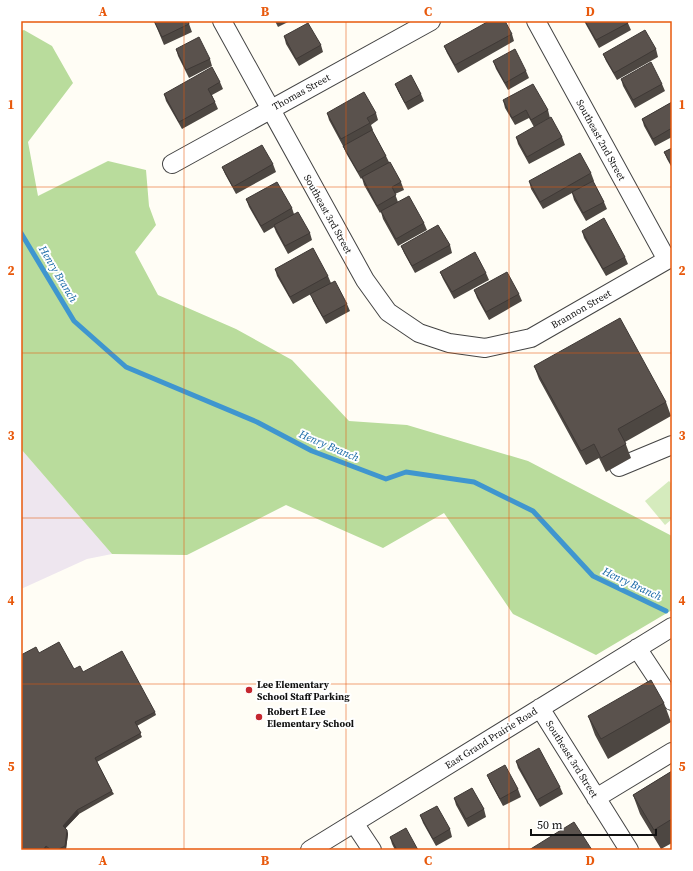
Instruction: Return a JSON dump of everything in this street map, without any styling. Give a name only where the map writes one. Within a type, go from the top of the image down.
[{"type":"street","name":"Southeast 3rd Street","points":[[222,21],[365,280],[388,312],[419,334],[449,343],[485,348]]},
{"type":"street","name":"Thomas Street","points":[[172,164],[430,21]]},
{"type":"street","name":"Southeast 2nd Street","points":[[536,21],[670,259]]},
{"type":"street","name":"Brannon Street","points":[[485,348],[531,338],[670,259]]},
{"type":"street","points":[[618,467],[672,445]]},
{"type":"street","name":"East Grand Prairie Road","points":[[310,850],[672,627]]},
{"type":"street","points":[[637,648],[672,701]]},
{"type":"street","name":"Southeast 3rd Street","points":[[540,708],[628,850]]},
{"type":"street","points":[[596,798],[672,752]]},
{"type":"street","points":[[354,823],[372,850]]},
{"type":"shaded area","points":[[21,449],[112,554],[87,559],[21,589]]},
{"type":"green space","points":[[24,30],[52,46],[73,83],[28,142],[38,196],[108,161],[146,170],[149,206],[156,225],[135,252],[158,295],[236,329],[292,360],[349,421],[407,425],[528,461],[672,536],[672,610],[596,655],[513,614],[444,513],[383,548],[286,505],[187,555],[112,554],[21,449],[21,31]]},
{"type":"green space","points":[[669,481],[672,484],[672,519],[665,525],[645,501]]},
{"type":"building","points":[[154,21],[188,21],[189,24],[162,37]]},
{"type":"building","points":[[489,21],[505,21],[512,34],[455,65],[444,46]]},
{"type":"building","points":[[585,21],[627,21],[628,23],[596,40]]},
{"type":"building","points":[[308,23],[321,45],[296,59],[284,36]]},
{"type":"building","points":[[645,30],[656,49],[614,73],[603,54]]},
{"type":"building","points":[[199,37],[210,59],[186,70],[176,49]]},
{"type":"building","points":[[515,49],[526,71],[505,83],[493,61]]},
{"type":"building","points":[[651,62],[662,84],[633,100],[621,79]]},
{"type":"building","points":[[212,67],[220,82],[208,89],[215,102],[179,122],[164,94]]},
{"type":"building","points":[[411,75],[421,94],[405,103],[395,84]]},
{"type":"building","points":[[533,84],[548,110],[531,120],[526,110],[512,118],[503,100]]},
{"type":"building","points":[[364,92],[376,113],[367,118],[370,123],[341,139],[327,113]]},
{"type":"building","points":[[672,102],[672,128],[653,139],[642,119]]},
{"type":"building","points":[[551,117],[562,137],[527,157],[516,137]]},
{"type":"building","points":[[372,130],[386,156],[358,172],[343,146]]},
{"type":"building","points":[[262,145],[273,164],[233,187],[222,167]]},
{"type":"building","points":[[672,148],[672,166],[664,152]]},
{"type":"building","points":[[580,153],[591,173],[540,202],[529,181]]},
{"type":"building","points":[[390,162],[401,182],[392,187],[396,195],[377,206],[362,177]]},
{"type":"building","points":[[593,181],[604,202],[583,213],[572,192]]},
{"type":"building","points":[[277,182],[292,208],[261,226],[246,199]]},
{"type":"building","points":[[409,196],[424,223],[396,239],[381,211]]},
{"type":"building","points":[[298,212],[310,233],[285,246],[274,225]]},
{"type":"building","points":[[604,218],[625,257],[603,269],[582,231]]},
{"type":"building","points":[[438,225],[450,245],[412,266],[401,246]]},
{"type":"building","points":[[313,248],[328,276],[290,297],[275,269]]},
{"type":"building","points":[[475,252],[486,273],[452,292],[440,272]]},
{"type":"building","points":[[507,272],[519,294],[486,312],[474,290]]},
{"type":"building","points":[[335,281],[347,304],[323,317],[310,294]]},
{"type":"building","points":[[620,318],[666,402],[618,429],[626,444],[601,458],[594,444],[581,451],[534,366]]},
{"type":"building","points":[[59,642],[74,669],[80,666],[83,672],[122,651],[155,712],[135,722],[141,733],[95,758],[112,791],[77,810],[63,826],[67,830],[65,846],[57,850],[51,850],[46,846],[43,850],[21,850],[21,655],[36,647],[39,653]]},
{"type":"building","points":[[651,680],[664,703],[601,739],[588,716]]},
{"type":"building","points":[[539,748],[560,787],[537,800],[516,761]]},
{"type":"building","points":[[505,765],[518,789],[500,799],[487,775]]},
{"type":"building","points":[[672,771],[672,819],[654,830],[633,795]]},
{"type":"building","points":[[472,788],[484,809],[466,819],[454,798]]},
{"type":"building","points":[[437,806],[450,829],[433,839],[420,815]]},
{"type":"building","points":[[574,822],[592,850],[529,850]]},
{"type":"building","points":[[406,828],[418,850],[397,850],[390,837]]},
{"type":"waterway","name":"Henry Branch","points":[[21,233],[74,321],[126,367],[257,422],[312,451],[386,479],[406,472],[474,482],[533,511],[593,576],[666,611]]},
{"type":"place","name":"Lee Elementary School Staff Parking","points":[[249,690]]},
{"type":"place","name":"Robert E Lee Elementary School","points":[[259,717]]}]
